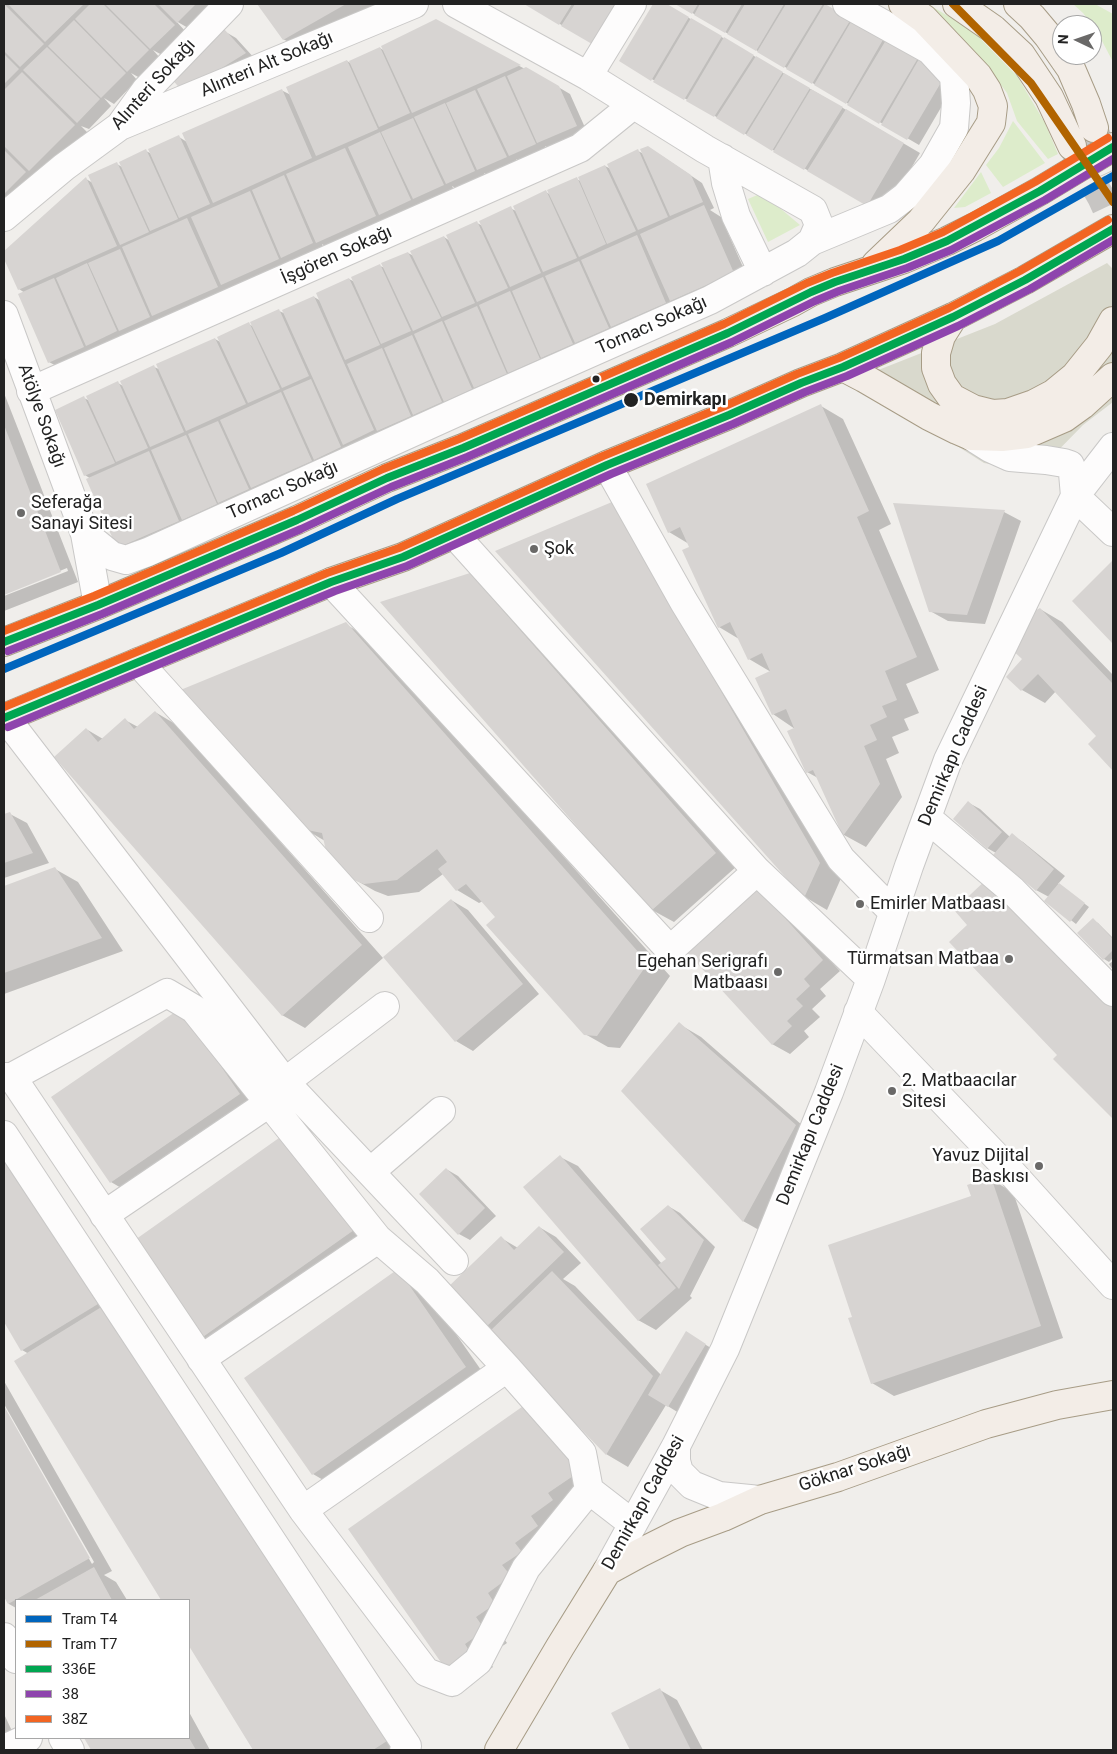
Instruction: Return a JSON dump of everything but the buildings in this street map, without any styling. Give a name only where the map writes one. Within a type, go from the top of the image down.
[{"type":"main road","points":[[869,271],[921,221],[942,196],[961,171],[991,123],[993,106],[987,90],[978,76],[924,19],[903,4]]},
{"type":"main road","points":[[957,4],[993,29],[1021,55],[1049,97],[1072,146]]},
{"type":"main road","points":[[1018,4],[1048,36],[1071,69],[1094,128]]},
{"type":"main road","points":[[4,642],[98,605],[297,520],[387,478],[463,448],[728,333],[811,292],[904,259],[975,227],[1113,147]]},
{"type":"main road","points":[[4,717],[331,582],[403,557],[607,465],[843,367],[953,317],[1025,280],[1113,229]]},
{"type":"main road","points":[[953,317],[941,336],[936,353],[936,368],[942,384],[952,398],[973,409],[993,414],[1008,412],[1034,404],[1053,394],[1075,376],[1099,346],[1113,321]]},
{"type":"main road","points":[[843,367],[929,416],[971,436],[1002,437],[1027,434],[1048,426],[1064,418],[1082,405],[1113,377]]},
{"type":"main road","name":"Göknar Sokağı","points":[[607,1571],[680,1534],[723,1518],[760,1500],[838,1476],[986,1424],[1057,1405],[1113,1395]]},
{"type":"main road","name":"Demirkapı Caddesi","points":[[499,1750],[607,1571]]},
{"type":"street","name":"Alınteri Sokağı","points":[[4,217],[64,167],[120,126],[146,90],[229,4]]},
{"type":"street","name":"Alınteri Alt Sokağı","points":[[120,126],[414,4]]},
{"type":"street","points":[[457,4],[588,76],[722,158],[813,210],[818,225],[812,241]]},
{"type":"street","points":[[588,76],[632,4]]},
{"type":"street","name":"Tornacı Sokağı","points":[[84,534],[112,556],[126,560],[141,554],[710,300],[797,253],[812,241],[889,209],[906,196],[933,165],[954,128],[956,103],[954,76],[930,50],[847,4]]},
{"type":"street","name":"İşgören Sokağı","points":[[32,391],[580,148],[634,105]]},
{"type":"street","points":[[722,158],[726,183],[736,216],[763,272]]},
{"type":"street","name":"Atölye Sokağı","points":[[4,314],[84,534],[98,605]]},
{"type":"street","points":[[971,436],[990,448],[1010,457],[1046,460],[1070,465],[1073,473],[1075,496],[1113,532]]},
{"type":"street","name":"Demirkapı Caddesi","points":[[607,1571],[676,1446],[725,1349],[829,1092],[948,760],[1075,496],[1113,447]]},
{"type":"street","points":[[607,465],[684,602],[841,859],[893,912]]},
{"type":"street","points":[[454,534],[757,871],[871,979]]},
{"type":"street","points":[[331,582],[670,950],[757,871]]},
{"type":"street","points":[[138,662],[369,918]]},
{"type":"street","points":[[4,717],[277,1092],[378,1239],[427,1281],[507,1368],[582,1453],[589,1490],[633,1524]]},
{"type":"street","points":[[927,818],[1014,891],[1113,992]]},
{"type":"street","points":[[454,1261],[370,1172],[277,1092],[194,1009],[167,993],[8,1077],[104,1215],[303,1510],[426,1672],[452,1682],[478,1661],[526,1568],[589,1490]]},
{"type":"street","points":[[104,1215],[277,1092],[385,1006]]},
{"type":"street","points":[[858,1012],[1010,1172],[1113,1285]]},
{"type":"street","points":[[370,1172],[441,1111]]},
{"type":"street","points":[[4,1135],[407,1746],[404,1750]]},
{"type":"street","points":[[201,1359],[378,1239]]},
{"type":"street","points":[[303,1510],[507,1368]]},
{"type":"street","points":[[676,1446],[676,1461],[679,1472],[692,1484],[719,1496],[760,1500]]},
{"type":"street","points":[[4,1637],[15,1657]]},
{"type":"street","points":[[4,1749],[26,1739]]},
{"type":"street","points":[[64,1739],[70,1750]]},
{"type":"shaded area","points":[[1107,263],[1113,269],[1113,402],[1083,425],[1037,472],[984,463],[853,380],[995,324]]},
{"type":"green space","points":[[928,4],[973,31],[1017,76],[1045,123],[1058,154],[1048,159],[1017,121],[1007,93],[986,65]]},
{"type":"green space","points":[[1073,4],[1095,4],[1113,14],[1113,62],[1102,41],[1102,15],[1084,15]]},
{"type":"green space","points":[[1013,121],[1045,163],[1003,187],[986,165],[999,148]]},
{"type":"green space","points":[[981,172],[991,193],[965,207],[954,208]]},
{"type":"green space","points":[[762,193],[800,225],[768,242],[748,199]]},
{"type":"tunnel","points":[[1095,132],[1113,171]]},
{"type":"tunnel","points":[[1072,146],[1101,197],[1113,223]]},
{"type":"tram line","name":"T7","points":[[953,4],[1031,83],[1113,202]]},
{"type":"tram line","name":"T4","points":[[4,669],[281,553],[397,499],[825,318],[998,241],[1113,176]]},
{"type":"transit line","name":"38Z","points":[[4,631],[94,596],[293,511],[383,469],[459,439],[724,324],[807,283],[900,250],[943,232],[1035,182],[1108,138]]},
{"type":"transit line","name":"336E","points":[[4,642],[98,605],[297,520],[387,478],[463,448],[728,333],[811,292],[904,259],[947,241],[1040,191],[1113,147]]},
{"type":"transit line","name":"38","points":[[8,651],[102,614],[301,529],[391,487],[467,457],[732,342],[815,301],[951,250],[1045,200],[1113,159]]},
{"type":"transit line","name":"38Z","points":[[4,707],[327,573],[399,548],[603,456],[839,358],[949,308],[1020,271],[1108,220]]},
{"type":"transit line","name":"336E","points":[[4,718],[331,582],[403,557],[607,465],[843,367],[953,317],[1025,280],[1113,229]]},
{"type":"transit line","name":"38","points":[[8,727],[335,591],[407,566],[611,474],[847,376],[958,326],[1030,289],[1113,240]]},
{"type":"place","name":"Demirkapı","points":[[631,400]]},
{"type":"place","name":"Seferağa Sanayi Sitesi","points":[[21,513]]},
{"type":"place","name":"Şok","points":[[534,549]]},
{"type":"place","name":"Emirler Matbaası","points":[[860,904]]},
{"type":"place","name":"Türmatsan Matbaa","points":[[1009,959]]},
{"type":"place","name":"Egehan Serigrafı Matbaası","points":[[778,972]]},
{"type":"place","name":"2. Matbaacılar Sitesi","points":[[892,1091]]},
{"type":"place","name":"Yavuz Dijital Baskısı","points":[[1039,1166]]}]
